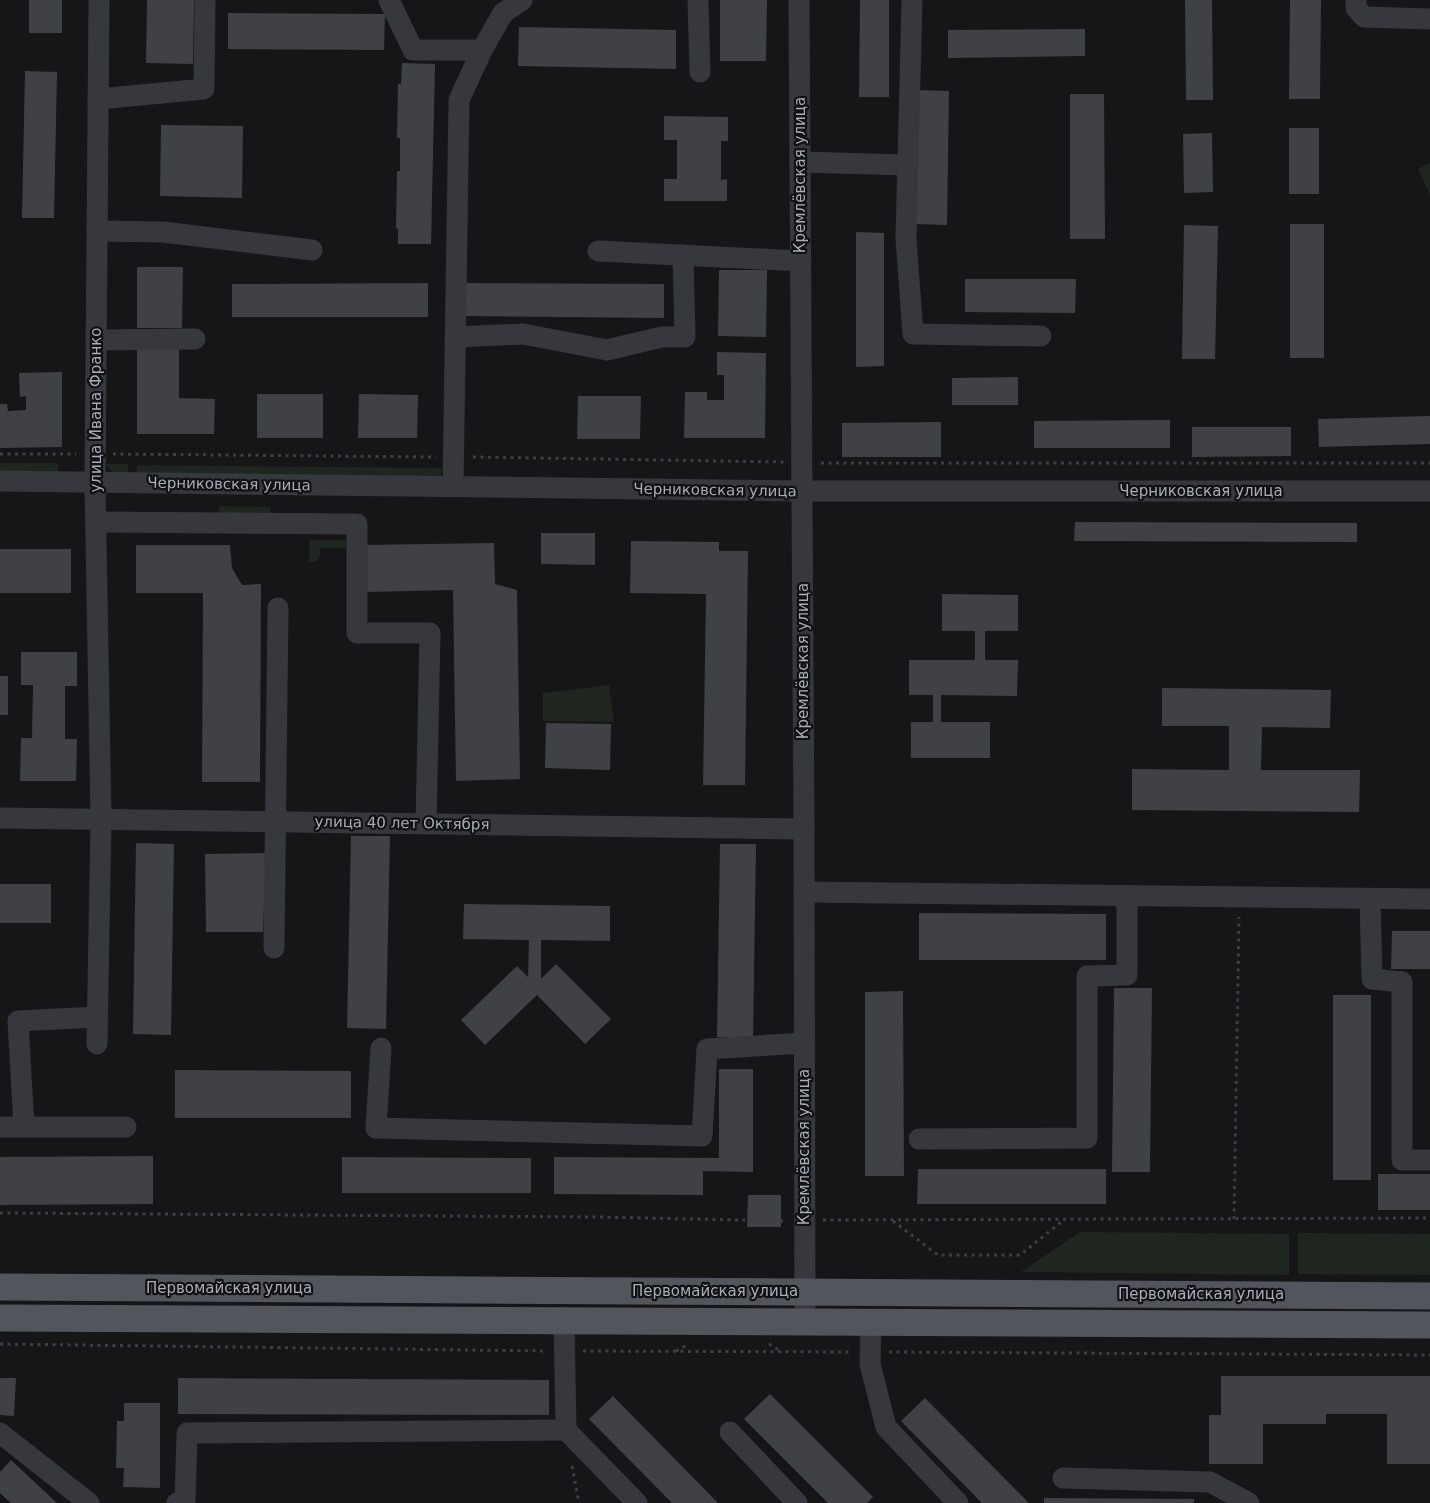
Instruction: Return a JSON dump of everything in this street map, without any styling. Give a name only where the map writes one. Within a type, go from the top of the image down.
[{"type":"main road","name":"Первомайская улица","points":[[0,1287],[1430,1296]]},
{"type":"main road","name":"Первомайская улица","points":[[0,1318],[1430,1325]]},
{"type":"street","name":"улица Ивана Франко","points":[[97,1044],[101,819],[95,483],[99,0]]},
{"type":"street","points":[[98,99],[204,89],[205,0]]},
{"type":"street","points":[[389,0],[412,50],[482,50]]},
{"type":"street","points":[[453,486],[459,100],[482,50],[503,13],[522,0]]},
{"type":"street","points":[[698,0],[700,72]]},
{"type":"street","name":"Кремлёвская улица","points":[[799,0],[805,1322]]},
{"type":"street","points":[[912,0],[906,239],[913,334],[1041,336]]},
{"type":"street","points":[[1356,0],[1356,8],[1364,17],[1430,19]]},
{"type":"street","points":[[800,162],[907,165]]},
{"type":"street","points":[[97,231],[162,232],[312,250]]},
{"type":"street","points":[[598,251],[801,261]]},
{"type":"street","points":[[455,337],[523,334],[607,350],[662,337],[685,337],[683,255]]},
{"type":"street","points":[[97,340],[195,339]]},
{"type":"street","name":"Черниковская улица","points":[[0,481],[803,491],[1430,491]]},
{"type":"street","points":[[96,522],[357,524],[357,633],[430,633],[426,824]]},
{"type":"street","points":[[274,948],[278,608]]},
{"type":"street","name":"улица 40 лет Октября","points":[[0,818],[804,829]]},
{"type":"street","points":[[804,892],[1430,899]]},
{"type":"street","points":[[919,1139],[1088,1138],[1087,976],[1127,975],[1127,896]]},
{"type":"street","points":[[1370,898],[1372,980],[1402,982],[1402,1160],[1430,1160]]},
{"type":"street","points":[[24,1127],[18,1021],[97,1017]]},
{"type":"street","points":[[381,1048],[376,1128],[702,1136],[706,1049],[804,1043]]},
{"type":"street","points":[[0,1127],[126,1127]]},
{"type":"street","points":[[564,1321],[566,1430],[637,1503]]},
{"type":"street","points":[[871,1322],[870,1365],[886,1427],[958,1503]]},
{"type":"street","points":[[177,1503],[185,1502],[188,1433],[566,1430]]},
{"type":"street","points":[[730,1432],[797,1503]]},
{"type":"street","points":[[0,1433],[89,1503]]},
{"type":"street","points":[[1063,1478],[1210,1482],[1249,1503]]},
{"type":"path","points":[[0,454],[453,457],[802,463],[1430,463]]},
{"type":"path","points":[[1234,1219],[1239,897]]},
{"type":"path","points":[[0,1213],[599,1217],[804,1221],[1430,1218]]},
{"type":"path","points":[[891,1220],[938,1255],[978,1256],[1020,1255],[1065,1220]]},
{"type":"path","points":[[0,1344],[563,1351],[1430,1355]]},
{"type":"shaded area","points":[[1430,163],[1430,195],[1418,169]]},
{"type":"shaded area","points":[[0,463],[58,463],[58,476],[0,476]]},
{"type":"shaded area","points":[[106,464],[128,464],[128,477],[115,474]]},
{"type":"shaded area","points":[[137,465],[441,468],[441,480],[136,476]]},
{"type":"shaded area","points":[[219,506],[270,507],[270,512],[267,515],[219,513]]},
{"type":"shaded area","points":[[309,540],[349,540],[349,548],[320,548],[317,561],[309,563]]},
{"type":"shaded area","points":[[609,685],[614,722],[543,721],[543,693]]},
{"type":"shaded area","points":[[1080,1232],[1289,1234],[1289,1275],[1021,1272]]},
{"type":"shaded area","points":[[1298,1233],[1430,1234],[1430,1275],[1298,1274]]},
{"type":"building","points":[[29,0],[62,0],[62,33],[29,33]]},
{"type":"building","points":[[147,0],[194,0],[193,64],[146,63]]},
{"type":"building","points":[[720,0],[767,0],[766,61],[720,61]]},
{"type":"building","points":[[860,0],[889,0],[889,97],[859,97]]},
{"type":"building","points":[[1185,0],[1212,0],[1213,100],[1186,100]]},
{"type":"building","points":[[1290,0],[1321,0],[1320,99],[1289,99]]},
{"type":"building","points":[[228,13],[385,14],[384,50],[228,49]]},
{"type":"building","points":[[519,27],[676,30],[676,69],[518,66]]},
{"type":"building","points":[[1085,29],[1085,56],[948,58],[948,30]]},
{"type":"building","points":[[402,63],[435,64],[431,244],[398,244],[397,171],[400,171],[400,138],[397,138],[398,84],[401,84]]},
{"type":"building","points":[[25,71],[57,72],[54,218],[22,218]]},
{"type":"building","points":[[915,90],[949,91],[947,225],[914,224]]},
{"type":"building","points":[[1070,94],[1104,94],[1105,239],[1070,239]]},
{"type":"building","points":[[664,116],[728,117],[728,141],[721,141],[721,180],[727,179],[727,201],[664,201],[664,179],[677,179],[677,140],[664,140]]},
{"type":"building","points":[[161,125],[243,126],[242,198],[160,196]]},
{"type":"building","points":[[1289,128],[1319,128],[1319,194],[1289,194]]},
{"type":"building","points":[[1212,133],[1213,192],[1184,193],[1183,134]]},
{"type":"building","points":[[1290,224],[1324,224],[1324,358],[1290,358]]},
{"type":"building","points":[[1184,225],[1218,226],[1215,359],[1182,359]]},
{"type":"building","points":[[856,232],[884,233],[884,366],[856,367]]},
{"type":"building","points":[[137,267],[183,267],[182,328],[137,328]]},
{"type":"building","points":[[719,270],[767,270],[766,337],[718,336]]},
{"type":"building","points":[[965,279],[1076,279],[1075,313],[965,312]]},
{"type":"building","points":[[428,283],[428,317],[232,317],[232,284]]},
{"type":"building","points":[[465,283],[664,284],[664,318],[464,316]]},
{"type":"building","points":[[137,346],[179,346],[179,398],[215,399],[214,434],[137,434]]},
{"type":"building","points":[[717,352],[766,353],[765,438],[684,438],[685,392],[707,392],[707,400],[724,400],[724,375],[717,375]]},
{"type":"building","points":[[62,372],[62,447],[0,448],[0,404],[7,404],[8,411],[26,410],[26,396],[20,397],[19,373]]},
{"type":"building","points":[[1018,377],[1018,405],[952,405],[952,378]]},
{"type":"building","points":[[257,394],[323,394],[323,438],[257,438]]},
{"type":"building","points":[[359,394],[418,395],[417,438],[358,438]]},
{"type":"building","points":[[578,396],[641,396],[640,439],[577,439]]},
{"type":"building","points":[[1430,416],[1430,444],[1319,447],[1318,419]]},
{"type":"building","points":[[1170,420],[1170,448],[1034,448],[1034,421]]},
{"type":"building","points":[[941,422],[941,457],[842,457],[842,423]]},
{"type":"building","points":[[1192,427],[1291,427],[1291,456],[1192,457]]},
{"type":"building","points":[[1075,522],[1357,523],[1357,542],[1074,541]]},
{"type":"building","points":[[541,533],[595,533],[595,565],[541,564]]},
{"type":"building","points":[[631,541],[719,542],[719,551],[748,551],[745,785],[703,785],[706,594],[630,593]]},
{"type":"building","points":[[494,543],[495,584],[517,590],[520,779],[456,781],[453,590],[365,592],[364,545]]},
{"type":"building","points":[[136,545],[230,545],[232,568],[242,585],[261,584],[260,782],[202,782],[203,593],[136,593]]},
{"type":"building","points":[[0,549],[71,549],[71,593],[0,593]]},
{"type":"building","points":[[942,594],[1018,595],[1018,631],[985,631],[985,660],[1018,660],[1017,696],[941,695],[941,722],[990,722],[990,758],[911,758],[911,722],[933,722],[933,695],[909,695],[909,660],[975,660],[975,631],[942,631]]},
{"type":"building","points":[[21,652],[77,652],[77,686],[65,686],[65,739],[77,739],[76,781],[20,781],[21,738],[32,738],[33,685],[21,685]]},
{"type":"building","points":[[0,676],[8,676],[8,715],[0,715]]},
{"type":"building","points":[[1162,688],[1331,690],[1330,728],[1262,727],[1261,770],[1360,770],[1359,812],[1132,810],[1132,769],[1229,770],[1229,726],[1162,726]]},
{"type":"building","points":[[546,723],[611,724],[610,770],[545,768]]},
{"type":"building","points":[[351,836],[390,836],[386,1029],[347,1028]]},
{"type":"building","points":[[136,843],[174,844],[171,1035],[133,1034]]},
{"type":"building","points":[[720,844],[756,844],[753,1038],[717,1037]]},
{"type":"building","points":[[266,853],[263,932],[206,932],[205,854]]},
{"type":"building","points":[[0,884],[51,884],[51,923],[0,923]]},
{"type":"building","points":[[464,904],[610,906],[610,941],[541,940],[541,979],[556,964],[611,1019],[585,1044],[537,995],[485,1045],[461,1020],[517,966],[528,977],[529,940],[463,939]]},
{"type":"building","points":[[919,913],[1106,914],[1106,960],[919,960]]},
{"type":"building","points":[[1392,931],[1430,931],[1430,969],[1391,969]]},
{"type":"building","points":[[1114,988],[1152,988],[1150,1172],[1112,1172]]},
{"type":"building","points":[[903,991],[904,1176],[865,1176],[865,992]]},
{"type":"building","points":[[1333,995],[1371,995],[1371,1180],[1333,1180]]},
{"type":"building","points":[[719,1069],[753,1069],[753,1172],[703,1171],[703,1195],[554,1194],[554,1157],[719,1158]]},
{"type":"building","points":[[175,1070],[351,1071],[351,1118],[175,1118]]},
{"type":"building","points":[[153,1156],[153,1204],[0,1205],[0,1157]]},
{"type":"building","points":[[342,1157],[531,1158],[531,1193],[342,1193]]},
{"type":"building","points":[[918,1169],[1106,1169],[1106,1204],[917,1204]]},
{"type":"building","points":[[1378,1174],[1430,1174],[1430,1210],[1378,1210]]},
{"type":"building","points":[[748,1195],[781,1195],[781,1227],[747,1227]]},
{"type":"building","points":[[1221,1376],[1430,1376],[1430,1464],[1387,1464],[1387,1414],[1326,1414],[1326,1424],[1263,1424],[1263,1464],[1209,1464],[1209,1415],[1221,1415]]},
{"type":"building","points":[[0,1378],[16,1378],[14,1416],[0,1415]]},
{"type":"building","points":[[178,1378],[549,1380],[549,1415],[178,1414]]},
{"type":"building","points":[[770,1394],[873,1497],[867,1503],[828,1503],[744,1419]]},
{"type":"building","points":[[613,1396],[718,1503],[672,1503],[589,1419]]},
{"type":"building","points":[[925,1398],[1029,1503],[982,1503],[901,1421]]},
{"type":"building","points":[[124,1403],[160,1403],[160,1488],[123,1487],[124,1468],[116,1468],[117,1421],[124,1421]]},
{"type":"building","points":[[11,1460],[57,1503],[11,1503],[0,1493],[0,1472]]},
{"type":"building","points":[[1044,1498],[1194,1499],[1194,1503],[1044,1503]]}]
